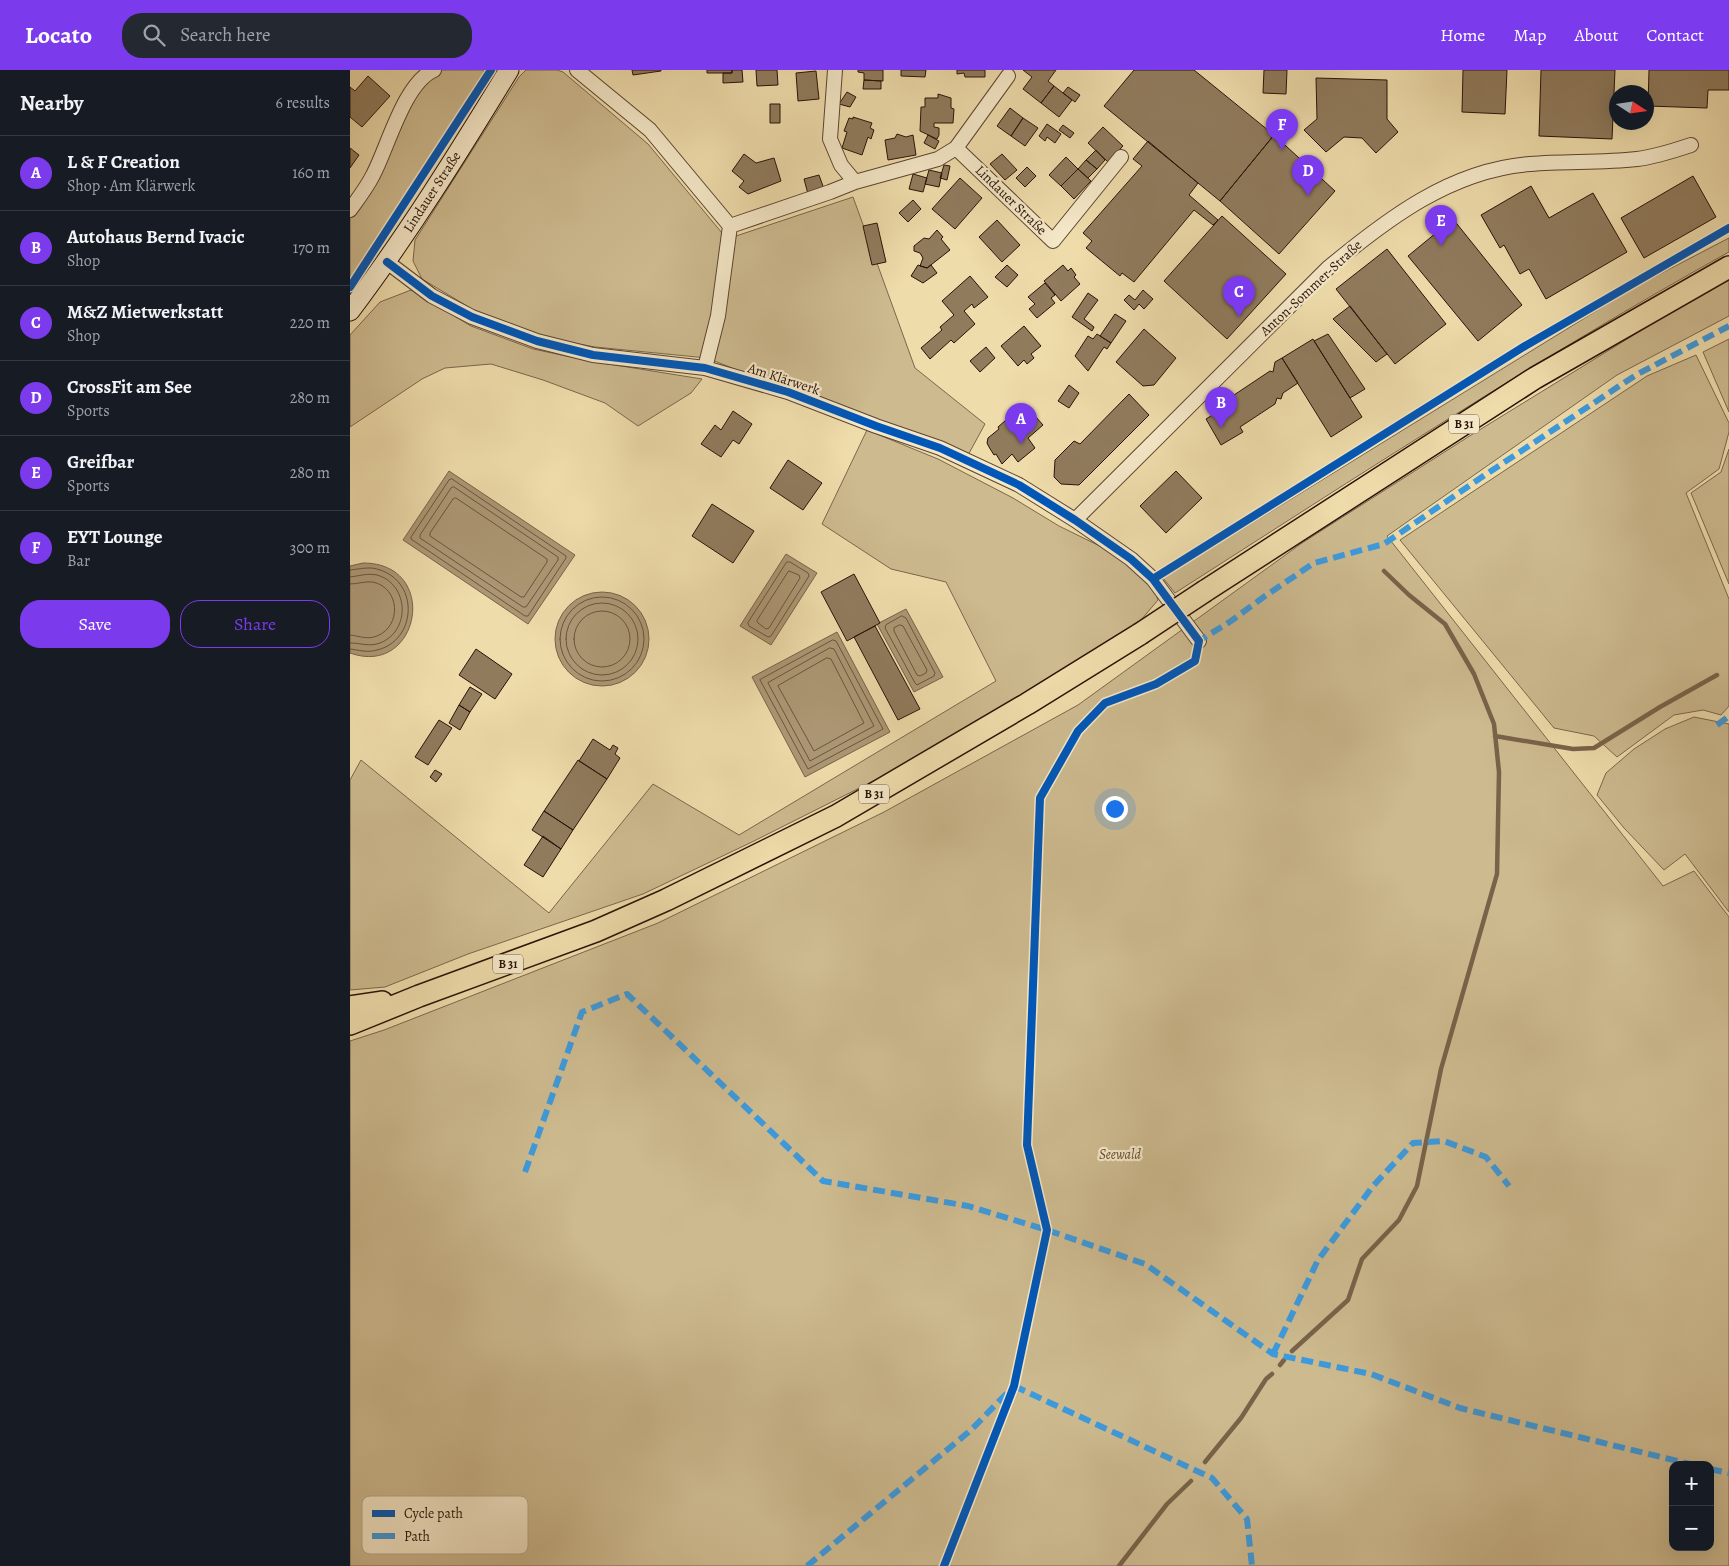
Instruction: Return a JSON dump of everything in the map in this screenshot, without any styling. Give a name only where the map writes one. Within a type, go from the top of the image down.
[{"type":"main road","name":"Lindauer Straße","points":[[350,311],[387,262],[460,150],[509,70]]},
{"type":"main road","name":"B 31","points":[[350,1024],[596,931],[666,900],[827,820],[1027,704],[1140,634],[1535,378],[1729,267]]},
{"type":"main road","points":[[350,1007],[420,996]]},
{"type":"street","points":[[350,210],[373,175],[390,133],[407,99],[416,85],[429,72],[434,70]]},
{"type":"street","points":[[577,70],[650,130],[730,226],[718,316],[705,368]]},
{"type":"street","points":[[834,70],[830,139],[841,165],[855,182]]},
{"type":"street","points":[[730,226],[855,182],[938,159],[956,148],[1008,76]]},
{"type":"street","name":"Anton-Sommer-Straße","points":[[1075,520],[1328,268],[1363,238],[1418,201],[1462,180],[1506,167],[1530,164],[1637,159],[1656,156],[1691,145]]},
{"type":"street","name":"Lindauer Straße","points":[[956,148],[1053,241],[1121,157]]},
{"type":"street","name":"Am Klärwerk","points":[[387,262],[432,296],[464,313],[537,341],[593,355],[705,368],[788,392],[940,448],[1019,485],[1075,520],[1130,560],[1153,578],[1198,641]]},
{"type":"green space","points":[[440,70],[484,70],[482,80],[350,286],[350,214],[409,100]]},
{"type":"green space","points":[[526,70],[557,70],[563,72],[648,144],[727,239],[853,197],[915,368],[985,424],[967,457],[707,358],[595,347],[542,337],[477,312],[422,279],[413,261],[415,240],[519,77]]},
{"type":"green space","points":[[1729,238],[1729,252],[1519,375],[1175,593],[1163,578],[1635,287]]},
{"type":"green space","name":"Seewald","points":[[1729,280],[1729,316],[1617,375],[1387,536],[1663,886],[1694,871],[1729,917],[1729,1566],[350,1566],[350,1041],[384,1030],[658,923],[884,812],[1078,705],[1302,543],[1468,437],[1645,328]]},
{"type":"green space","points":[[411,290],[471,326],[533,349],[590,361],[702,379],[691,393],[638,426],[605,403],[543,380],[491,364],[445,368],[422,379],[350,427],[350,335],[380,302]]},
{"type":"green space","points":[[1729,339],[1729,412],[1703,352]]},
{"type":"green space","points":[[1696,355],[1729,423],[1729,432],[1719,469],[1686,493],[1729,599],[1729,706],[1721,715],[1703,710],[1674,715],[1617,757],[1594,736],[1554,728],[1400,540],[1647,376]]},
{"type":"green space","points":[[867,430],[938,459],[1013,498],[1059,526],[1122,557],[1152,583],[1158,600],[1141,620],[927,754],[754,841],[643,894],[468,954],[385,987],[350,990],[350,780],[361,760],[549,913],[653,784],[739,835],[996,681],[946,582],[891,569],[822,524]]},
{"type":"green space","points":[[1729,449],[1729,584],[1691,493],[1721,472]]},
{"type":"green space","points":[[1694,717],[1729,724],[1729,912],[1685,854],[1664,870],[1624,828],[1597,795],[1606,773],[1634,749],[1665,729]]},
{"type":"water","points":[[449,471],[575,555],[528,624],[403,540]]},
{"type":"water","points":[[786,554],[817,573],[771,645],[740,626]]},
{"type":"water","points":[[363,563],[388,568],[404,581],[412,598],[412,617],[405,636],[393,649],[374,656],[350,653],[350,566]]},
{"type":"water","points":[[602,592],[620,596],[635,606],[645,621],[649,639],[645,657],[635,672],[620,682],[602,686],[584,682],[569,672],[559,657],[555,639],[559,621],[569,606],[584,596]]},
{"type":"water","points":[[906,609],[943,677],[914,692],[877,624]]},
{"type":"water","points":[[837,632],[890,732],[805,777],[752,677]]},
{"type":"building","points":[[632,70],[661,70],[661,71],[633,75]]},
{"type":"building","points":[[707,70],[732,70],[732,73],[707,73]]},
{"type":"building","points":[[732,70],[742,70],[743,82],[723,83],[723,73],[732,73]]},
{"type":"building","points":[[756,70],[777,70],[778,85],[757,86]]},
{"type":"building","points":[[858,70],[883,70],[883,81],[864,80],[864,73],[858,72]]},
{"type":"building","points":[[901,70],[926,70],[925,77],[901,76]]},
{"type":"building","points":[[957,70],[985,70],[985,77],[965,77],[964,73],[957,74]]},
{"type":"building","points":[[1023,70],[1056,70],[1048,81],[1054,86],[1041,103],[1023,89],[1032,77]]},
{"type":"building","points":[[1134,70],[1194,70],[1274,135],[1220,201],[1104,106]]},
{"type":"building","points":[[1264,70],[1287,70],[1286,94],[1263,93]]},
{"type":"building","points":[[1463,70],[1507,70],[1505,114],[1462,112]]},
{"type":"building","points":[[1541,70],[1615,70],[1614,85],[1609,85],[1609,130],[1612,130],[1612,139],[1539,136]]},
{"type":"building","points":[[1649,70],[1729,70],[1729,90],[1708,90],[1707,108],[1654,106],[1654,85],[1649,85]]},
{"type":"building","points":[[816,71],[819,99],[798,101],[796,73]]},
{"type":"building","points":[[368,76],[390,96],[362,127],[350,117],[350,87],[355,91]]},
{"type":"building","points":[[1316,78],[1387,80],[1387,119],[1398,132],[1376,153],[1362,138],[1344,137],[1326,152],[1304,130],[1317,119]]},
{"type":"building","points":[[864,80],[881,81],[881,89],[863,89]]},
{"type":"building","points":[[1054,86],[1072,100],[1059,117],[1041,103]]},
{"type":"building","points":[[1068,87],[1080,95],[1075,102],[1063,93]]},
{"type":"building","points":[[847,92],[856,97],[850,107],[839,104]]},
{"type":"building","points":[[938,94],[951,98],[951,108],[954,109],[953,123],[934,123],[934,127],[939,128],[937,139],[920,131],[921,107],[925,107],[925,98],[938,98]]},
{"type":"building","points":[[770,104],[780,104],[780,123],[770,123]]},
{"type":"building","points":[[1010,108],[1023,118],[1011,136],[997,126]]},
{"type":"building","points":[[853,117],[872,123],[870,128],[874,130],[871,139],[868,137],[862,155],[842,148],[847,132],[844,131],[849,118],[853,119]]},
{"type":"building","points":[[1023,118],[1038,128],[1025,146],[1011,136]]},
{"type":"building","points":[[1047,124],[1061,134],[1055,143],[1047,137],[1045,141],[1039,136]]},
{"type":"building","points":[[1063,125],[1074,133],[1070,138],[1059,130]]},
{"type":"building","points":[[1103,127],[1123,146],[1108,162],[1088,143]]},
{"type":"building","points":[[897,134],[906,137],[913,135],[916,155],[888,160],[885,140],[895,138]]},
{"type":"building","points":[[928,135],[939,141],[935,149],[924,143]]},
{"type":"building","points":[[1274,135],[1335,191],[1279,254],[1220,201]]},
{"type":"building","points":[[1148,141],[1198,183],[1189,195],[1218,220],[1213,225],[1194,210],[1134,282],[1122,273],[1120,276],[1086,248],[1092,241],[1083,233],[1142,166],[1133,159]]},
{"type":"building","points":[[350,148],[359,155],[350,168]]},
{"type":"building","points":[[1096,150],[1105,160],[1097,169],[1086,160]]},
{"type":"building","points":[[744,154],[756,163],[774,158],[781,181],[748,194],[739,187],[744,181],[732,171]]},
{"type":"building","points":[[1002,154],[1017,170],[1005,180],[990,164]]},
{"type":"building","points":[[1066,157],[1078,169],[1061,186],[1049,175]]},
{"type":"building","points":[[1086,160],[1097,169],[1088,178],[1078,169]]},
{"type":"building","points":[[944,165],[950,166],[947,180],[940,178]]},
{"type":"building","points":[[1027,167],[1036,176],[1025,187],[1016,178]]},
{"type":"building","points":[[1078,169],[1091,181],[1074,199],[1061,186]]},
{"type":"building","points":[[929,170],[942,173],[939,187],[925,184]]},
{"type":"building","points":[[913,174],[927,178],[923,192],[909,189]]},
{"type":"building","points":[[819,175],[824,189],[808,194],[804,179]]},
{"type":"building","points":[[1693,176],[1716,217],[1644,258],[1621,218]]},
{"type":"building","points":[[960,178],[982,198],[955,229],[932,209]]},
{"type":"building","points":[[1531,186],[1549,218],[1593,193],[1627,252],[1546,299],[1529,269],[1520,274],[1504,245],[1500,248],[1481,215]]},
{"type":"building","points":[[913,200],[921,209],[908,222],[899,213]]},
{"type":"building","points":[[1222,216],[1286,274],[1227,339],[1164,281]]},
{"type":"building","points":[[1453,219],[1522,305],[1478,341],[1408,256]]},
{"type":"building","points":[[997,220],[1020,245],[1002,262],[979,237]]},
{"type":"building","points":[[877,223],[886,262],[872,265],[863,226]]},
{"type":"building","points":[[937,230],[943,237],[941,239],[950,250],[927,268],[920,266],[923,258],[920,253],[914,251],[914,246],[924,238],[929,239]]},
{"type":"building","points":[[1387,249],[1446,324],[1395,364],[1336,289]]},
{"type":"building","points":[[918,265],[927,268],[931,265],[937,273],[923,283],[911,276]]},
{"type":"building","points":[[1007,265],[1018,275],[1007,287],[995,277]]},
{"type":"building","points":[[1063,265],[1068,271],[1071,268],[1076,275],[1074,277],[1080,284],[1061,301],[1044,281]]},
{"type":"building","points":[[970,276],[988,297],[974,308],[972,304],[964,311],[975,324],[954,343],[951,340],[930,359],[921,348],[942,330],[940,327],[954,315],[942,301]]},
{"type":"building","points":[[1045,283],[1055,295],[1051,298],[1055,303],[1037,318],[1029,309],[1035,304],[1028,297]]},
{"type":"building","points":[[1143,290],[1153,299],[1144,309],[1139,304],[1134,310],[1124,300],[1129,295],[1135,300]]},
{"type":"building","points":[[1088,293],[1098,300],[1084,319],[1094,327],[1092,331],[1072,317]]},
{"type":"building","points":[[1350,306],[1387,354],[1376,362],[1333,319]]},
{"type":"building","points":[[1115,314],[1126,321],[1111,343],[1100,336]]},
{"type":"building","points":[[1024,326],[1041,346],[1031,354],[1034,358],[1027,364],[1024,360],[1018,366],[1001,346]]},
{"type":"building","points":[[1144,329],[1176,358],[1154,385],[1143,386],[1116,362]]},
{"type":"building","points":[[1097,334],[1111,343],[1107,349],[1104,347],[1088,371],[1075,356],[1088,336],[1093,339]]},
{"type":"building","points":[[1328,334],[1365,389],[1350,398],[1314,341]]},
{"type":"building","points":[[1313,339],[1362,417],[1331,437],[1282,358]]},
{"type":"building","points":[[986,347],[995,358],[980,372],[970,361]]},
{"type":"building","points":[[1282,358],[1298,383],[1283,393],[1281,399],[1277,398],[1275,404],[1240,427],[1243,432],[1221,445],[1206,419],[1230,404],[1228,399],[1270,371],[1273,372],[1275,362]]},
{"type":"building","points":[[1069,385],[1079,393],[1069,408],[1058,401]]},
{"type":"building","points":[[1129,394],[1149,415],[1079,485],[1061,484],[1054,477],[1055,460],[1074,441],[1080,444]]},
{"type":"building","points":[[1027,407],[1043,425],[1028,438],[1035,448],[1018,462],[1012,454],[1002,464],[989,447],[987,443],[988,438],[1006,420],[1017,412],[1021,413]]},
{"type":"building","points":[[733,411],[752,424],[739,444],[733,440],[721,457],[701,444],[715,425],[721,430]]},
{"type":"building","points":[[788,460],[822,483],[803,510],[770,488]]},
{"type":"building","points":[[1176,471],[1202,498],[1166,533],[1140,506]]},
{"type":"building","points":[[712,504],[754,531],[733,563],[692,536]]},
{"type":"building","points":[[854,574],[880,623],[847,641],[821,592]]},
{"type":"building","points":[[875,626],[920,709],[898,720],[854,637]]},
{"type":"building","points":[[476,649],[512,674],[495,699],[459,675]]},
{"type":"building","points":[[470,687],[482,694],[470,712],[459,705]]},
{"type":"building","points":[[459,705],[470,712],[460,730],[449,723]]},
{"type":"building","points":[[439,720],[452,728],[428,765],[415,757]]},
{"type":"building","points":[[593,739],[610,750],[613,745],[618,748],[615,754],[620,758],[607,779],[579,761]]},
{"type":"building","points":[[578,760],[607,779],[573,830],[544,811]]},
{"type":"building","points":[[435,770],[442,774],[436,782],[430,777]]},
{"type":"building","points":[[544,811],[573,830],[561,849],[532,830]]},
{"type":"building","points":[[543,836],[561,849],[543,877],[524,865]]},
{"type":"waterway","points":[[1292,1351],[1348,1300],[1362,1259],[1399,1220],[1417,1186],[1441,1069],[1497,874],[1499,772],[1494,724],[1474,674],[1445,624],[1409,595],[1384,571]]},
{"type":"waterway","points":[[1495,736],[1573,749],[1594,748],[1660,707],[1717,675]]},
{"type":"waterway","points":[[1280,1365],[1284,1360]]},
{"type":"waterway","points":[[1205,1462],[1241,1418],[1266,1379],[1272,1374]]},
{"type":"waterway","points":[[1119,1566],[1167,1504],[1191,1481]]},
{"type":"marked path","points":[[1198,644],[1199,641],[1314,563],[1384,544],[1636,375],[1729,326]]},
{"type":"marked path","points":[[1717,725],[1729,716]]},
{"type":"marked path","points":[[525,1172],[582,1012],[627,994],[823,1181],[968,1206],[1047,1230],[1145,1264],[1273,1354],[1371,1374],[1460,1408],[1678,1461]]},
{"type":"marked path","points":[[1273,1354],[1318,1260],[1373,1186],[1413,1143],[1444,1141],[1486,1157],[1509,1186]]},
{"type":"marked path","points":[[1014,1386],[1212,1478],[1247,1519],[1252,1566]]},
{"type":"marked path","points":[[807,1566],[971,1430],[1009,1391]]},
{"type":"marked path","points":[[1714,1470],[1729,1473]]},
{"type":"cycle path","points":[[350,287],[491,70]]},
{"type":"cycle path","points":[[1153,579],[1525,346],[1729,228]]},
{"type":"cycle path","points":[[387,262],[432,296],[472,317],[537,341],[593,355],[705,368],[788,392],[940,448],[1019,485],[1075,520],[1131,559],[1153,579],[1199,641],[1195,661],[1156,684],[1105,703],[1078,731],[1040,798],[1027,1145],[1047,1230],[1014,1386],[944,1566]]},
{"type":"place","name":"EYT Lounge","points":[[1282,150]]},
{"type":"place","name":"CrossFit am See","points":[[1308,196]]},
{"type":"place","name":"Greifbar","points":[[1441,246]]},
{"type":"place","name":"M&Z Mietwerkstatt","points":[[1239,317]]},
{"type":"place","name":"Autohaus Bernd Ivacic","points":[[1221,428]]},
{"type":"place","name":"L & F Creation","points":[[1021,444]]}]
